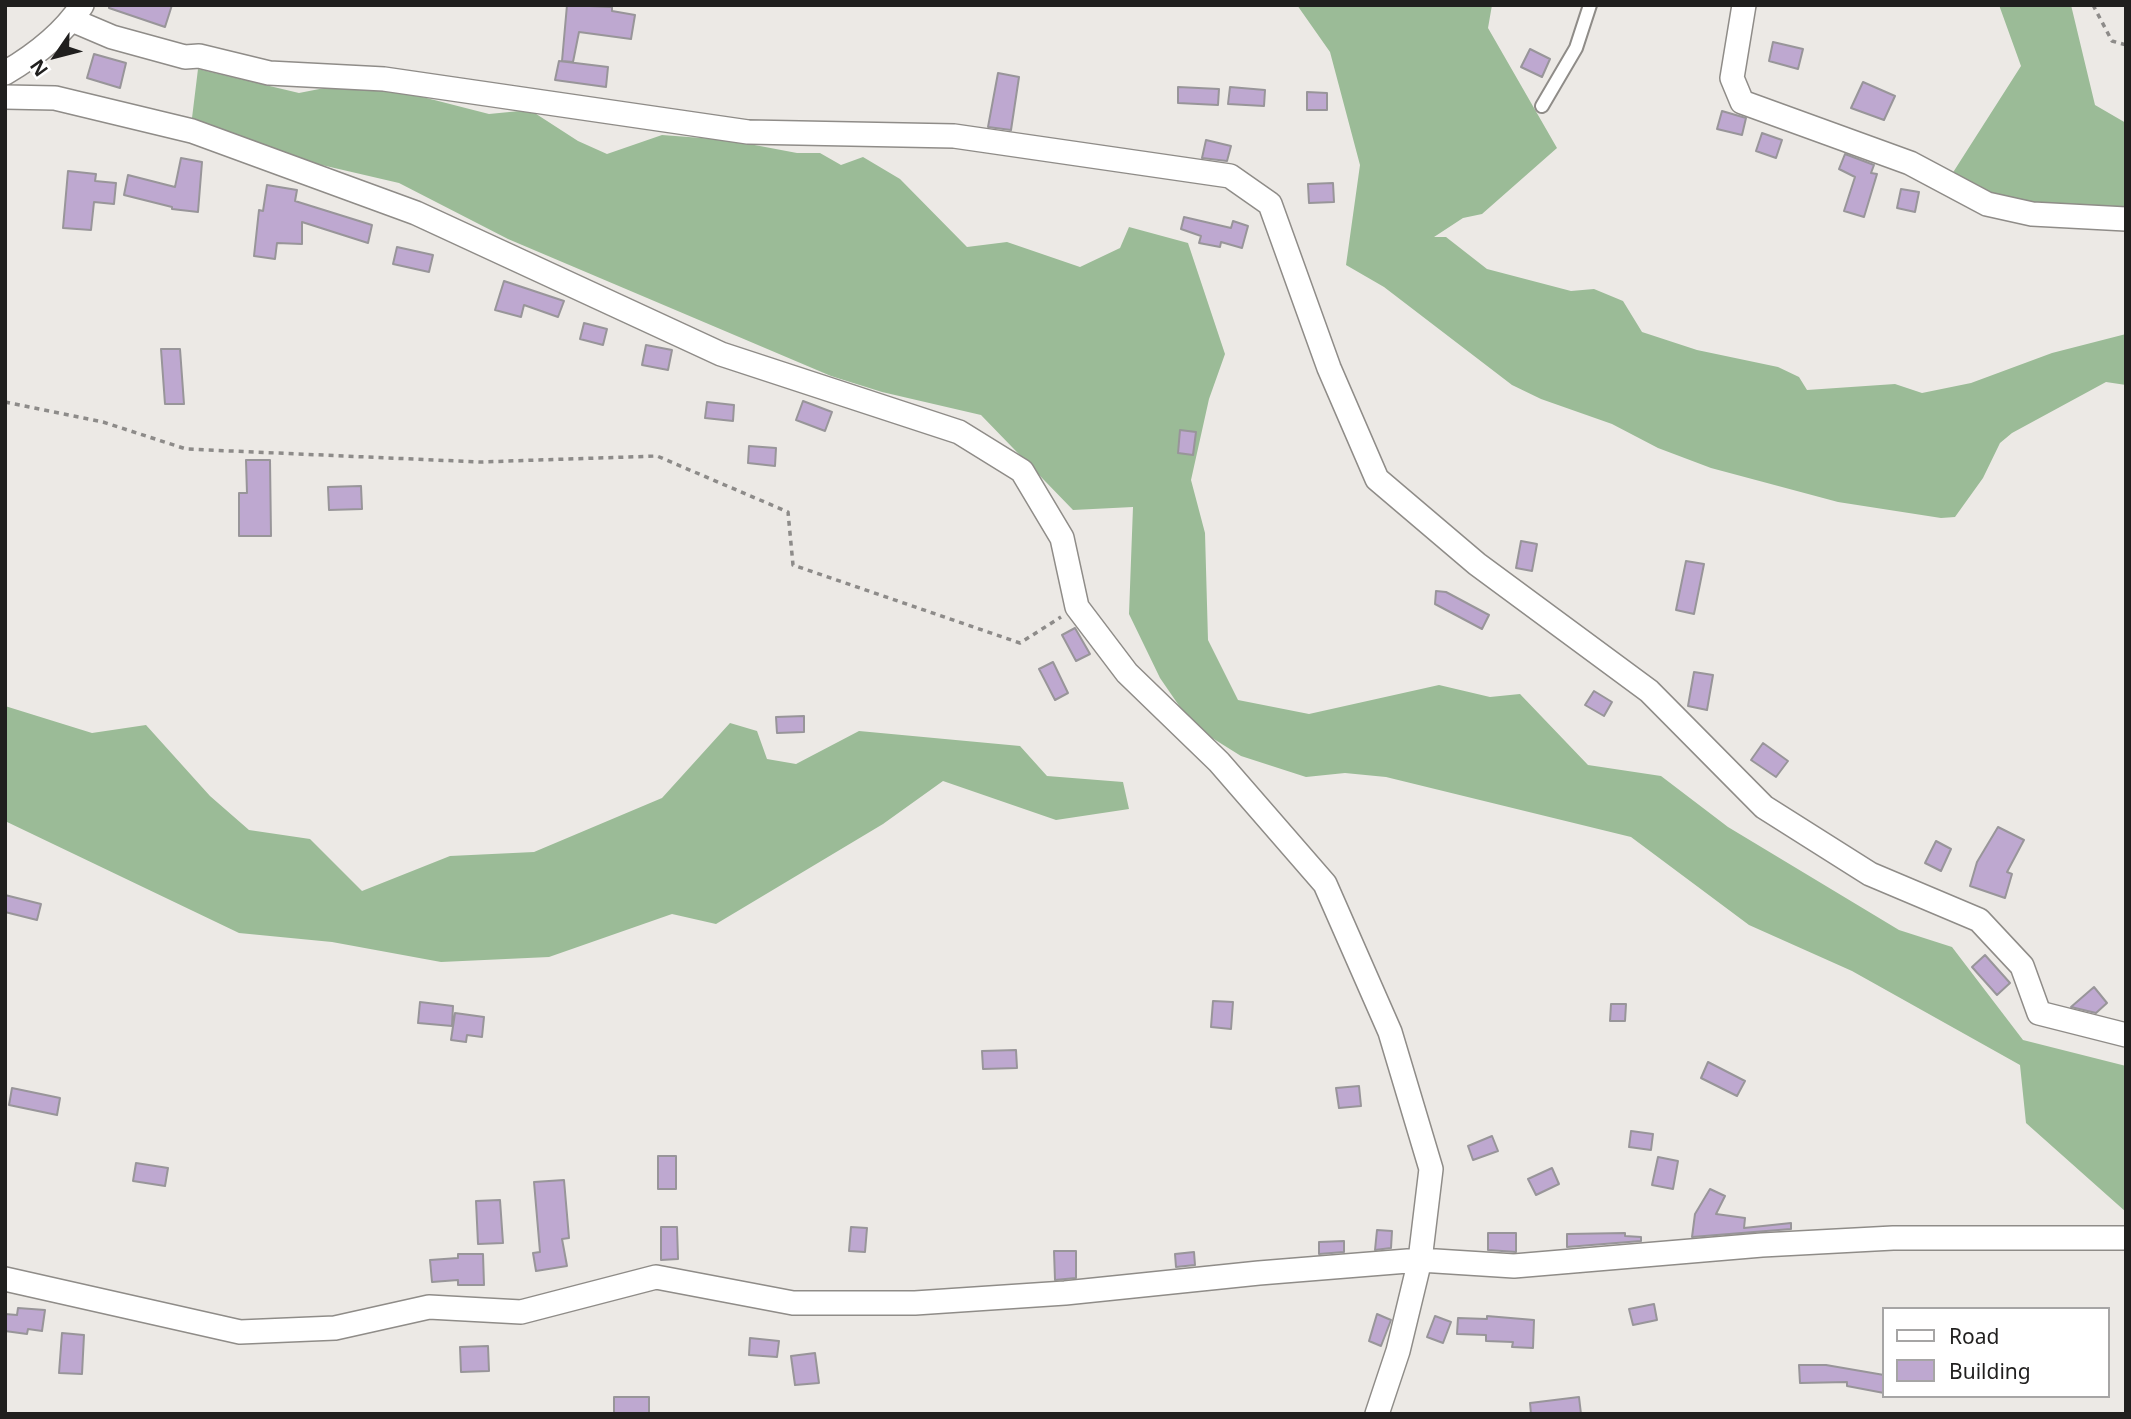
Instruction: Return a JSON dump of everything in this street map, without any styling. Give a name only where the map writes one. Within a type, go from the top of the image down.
[{"type":"street","points":[[1744,5],[1731,78],[1742,102],[1910,163],[1987,204],[2032,214],[2126,219]]},
{"type":"street","points":[[5,73],[27,60],[77,13],[112,37],[185,57],[199,56],[269,73],[384,79],[748,132],[954,135],[1230,176],[1270,204],[1329,368],[1377,479],[1477,564],[1649,691],[1764,807],[1870,874],[1979,920],[2022,966],[2039,1013],[2126,1035]]},
{"type":"street","points":[[5,97],[55,98],[192,131],[416,213],[721,354],[959,432],[1022,471],[1062,538],[1077,607],[1127,673],[1219,762],[1325,884],[1390,1032],[1431,1169],[1420,1260],[1398,1351],[1377,1414]]},
{"type":"street","points":[[5,1279],[240,1332],[335,1328],[429,1307],[522,1312],[656,1277],[793,1303],[915,1303],[1065,1293],[1420,1260],[1514,1266],[1762,1245],[1893,1238],[2126,1238]]},
{"type":"lane","points":[[1542,106],[1576,48],[1590,5]]},
{"type":"path","points":[[2093,5],[2112,41],[2126,44]]},
{"type":"path","points":[[5,402],[103,422],[186,449],[480,462],[657,456],[788,512],[793,565],[1020,643],[1077,607]]},
{"type":"green space","points":[[1297,5],[1492,5],[1488,28],[1557,148],[1482,214],[1463,218],[1434,237],[1446,237],[1487,269],[1571,291],[1594,289],[1623,301],[1642,332],[1697,350],[1778,367],[1799,377],[1807,390],[1895,384],[1922,393],[1971,383],[2052,353],[2126,334],[2126,385],[2106,382],[2012,433],[2000,443],[1983,478],[1955,517],[1941,518],[1838,502],[1711,468],[1658,448],[1612,424],[1541,399],[1512,385],[1384,287],[1346,265],[1360,165],[1330,52]]},
{"type":"green space","points":[[1999,5],[2071,5],[2095,105],[2126,123],[2126,210],[2034,206],[1986,191],[1952,174],[2021,66]]},
{"type":"green space","points":[[198,69],[299,93],[360,81],[489,114],[530,110],[578,141],[607,154],[662,135],[728,140],[797,153],[820,153],[841,165],[863,157],[900,179],[967,247],[1007,242],[1080,267],[1120,248],[1129,227],[1188,243],[1225,354],[1209,399],[1191,480],[1205,533],[1208,640],[1238,700],[1309,714],[1439,685],[1490,697],[1520,694],[1588,765],[1661,776],[1728,827],[1899,930],[1952,947],[2023,1040],[2126,1066],[2126,1212],[2026,1123],[2020,1065],[1852,971],[1749,925],[1631,837],[1386,777],[1345,773],[1306,777],[1241,756],[1193,726],[1160,678],[1129,614],[1133,507],[1073,510],[981,415],[882,392],[831,376],[508,239],[399,183],[313,163],[192,118]]},
{"type":"green space","points":[[5,706],[92,733],[146,725],[210,796],[249,830],[310,839],[362,891],[450,856],[534,852],[662,798],[730,723],[757,731],[767,759],[796,764],[859,731],[1020,746],[1047,776],[1123,782],[1129,809],[1056,820],[943,781],[883,824],[716,924],[672,914],[549,957],[441,962],[332,942],[239,933],[5,821]]},
{"type":"building","points":[[109,5],[172,5],[165,27],[109,8]]},
{"type":"building","points":[[567,5],[612,7],[612,11],[635,15],[631,39],[579,32],[573,62],[562,61]]},
{"type":"building","points":[[1773,42],[1803,49],[1798,69],[1769,61]]},
{"type":"building","points":[[1530,49],[1550,59],[1542,77],[1521,67]]},
{"type":"building","points":[[94,54],[126,63],[120,88],[87,78]]},
{"type":"building","points":[[559,61],[608,67],[606,87],[555,80]]},
{"type":"building","points":[[998,73],[1019,77],[1011,130],[988,127]]},
{"type":"building","points":[[1863,82],[1895,96],[1884,120],[1851,108]]},
{"type":"building","points":[[1178,87],[1219,89],[1218,105],[1178,103]]},
{"type":"building","points":[[1230,87],[1265,90],[1264,106],[1228,104]]},
{"type":"building","points":[[1307,92],[1327,93],[1327,110],[1307,110]]},
{"type":"building","points":[[1722,111],[1746,118],[1742,135],[1717,129]]},
{"type":"building","points":[[1762,133],[1782,140],[1776,158],[1756,151]]},
{"type":"building","points":[[1206,140],[1231,146],[1227,161],[1202,158]]},
{"type":"building","points":[[1845,154],[1874,165],[1871,173],[1877,174],[1864,217],[1844,211],[1855,177],[1839,169]]},
{"type":"building","points":[[181,158],[202,162],[198,212],[172,209],[124,195],[128,175],[175,187]]},
{"type":"building","points":[[68,171],[96,174],[95,181],[116,183],[114,204],[94,202],[91,230],[63,228]]},
{"type":"building","points":[[1333,183],[1334,202],[1309,203],[1308,184]]},
{"type":"building","points":[[267,185],[297,190],[295,201],[372,225],[368,243],[302,222],[302,244],[277,243],[275,259],[254,256],[259,210],[263,211]]},
{"type":"building","points":[[1901,189],[1919,192],[1915,212],[1897,208]]},
{"type":"building","points":[[1184,217],[1231,228],[1233,221],[1248,226],[1242,248],[1221,242],[1220,247],[1199,243],[1201,236],[1181,229]]},
{"type":"building","points":[[397,247],[433,255],[429,272],[393,264]]},
{"type":"building","points":[[504,281],[564,301],[558,317],[524,305],[521,317],[495,310]]},
{"type":"building","points":[[584,323],[607,329],[603,345],[580,339]]},
{"type":"building","points":[[646,345],[672,350],[668,370],[642,365]]},
{"type":"building","points":[[161,349],[180,349],[184,404],[165,404]]},
{"type":"building","points":[[803,401],[832,412],[825,431],[796,420]]},
{"type":"building","points":[[707,402],[734,405],[733,421],[705,418]]},
{"type":"building","points":[[1180,430],[1196,432],[1193,455],[1178,453]]},
{"type":"building","points":[[749,446],[776,448],[775,466],[748,463]]},
{"type":"building","points":[[246,460],[270,460],[271,536],[239,536],[239,493],[247,493]]},
{"type":"building","points":[[361,486],[362,509],[329,510],[328,487]]},
{"type":"building","points":[[1521,541],[1537,544],[1532,571],[1516,568]]},
{"type":"building","points":[[1686,561],[1704,564],[1694,614],[1676,610]]},
{"type":"building","points":[[1436,591],[1446,592],[1489,615],[1482,629],[1435,604]]},
{"type":"building","points":[[1075,628],[1090,654],[1076,661],[1062,635]]},
{"type":"building","points":[[1053,662],[1068,693],[1055,700],[1039,669]]},
{"type":"building","points":[[1694,672],[1713,675],[1707,710],[1688,706]]},
{"type":"building","points":[[1594,691],[1612,702],[1604,716],[1585,705]]},
{"type":"building","points":[[804,716],[804,732],[777,733],[776,717]]},
{"type":"building","points":[[1763,743],[1788,761],[1776,777],[1751,760]]},
{"type":"building","points":[[1998,827],[2024,840],[2007,872],[2012,874],[2005,898],[1970,886],[1977,862]]},
{"type":"building","points":[[1936,841],[1951,849],[1941,871],[1925,863]]},
{"type":"building","points":[[5,895],[41,904],[37,920],[5,912]]},
{"type":"building","points":[[1985,955],[2010,983],[1997,995],[1972,967]]},
{"type":"building","points":[[2094,987],[2107,1003],[2096,1013],[2071,1007]]},
{"type":"building","points":[[1213,1001],[1233,1002],[1231,1029],[1211,1027]]},
{"type":"building","points":[[420,1002],[453,1006],[452,1026],[418,1023]]},
{"type":"building","points":[[1611,1004],[1626,1004],[1625,1021],[1610,1021]]},
{"type":"building","points":[[455,1013],[484,1017],[482,1037],[467,1035],[466,1042],[451,1040]]},
{"type":"building","points":[[1016,1050],[1017,1068],[983,1069],[982,1051]]},
{"type":"building","points":[[1708,1062],[1745,1081],[1737,1096],[1701,1078]]},
{"type":"building","points":[[1359,1086],[1361,1106],[1339,1108],[1336,1088]]},
{"type":"building","points":[[12,1088],[60,1098],[57,1115],[9,1105]]},
{"type":"building","points":[[1631,1131],[1653,1134],[1651,1150],[1629,1147]]},
{"type":"building","points":[[1492,1136],[1498,1151],[1473,1160],[1468,1146]]},
{"type":"building","points":[[658,1156],[676,1156],[676,1189],[658,1189]]},
{"type":"building","points":[[1658,1157],[1678,1161],[1673,1189],[1652,1185]]},
{"type":"building","points":[[136,1163],[168,1168],[165,1186],[133,1181]]},
{"type":"building","points":[[1552,1168],[1559,1184],[1536,1195],[1528,1179]]},
{"type":"building","points":[[564,1180],[569,1238],[562,1239],[567,1266],[536,1271],[533,1253],[540,1252],[534,1182]]},
{"type":"building","points":[[1710,1189],[1725,1196],[1716,1214],[1745,1218],[1744,1228],[1791,1223],[1791,1229],[1692,1237],[1695,1214]]},
{"type":"building","points":[[500,1200],[503,1243],[478,1244],[476,1201]]},
{"type":"building","points":[[661,1227],[677,1227],[678,1259],[661,1260]]},
{"type":"building","points":[[851,1227],[867,1228],[865,1252],[849,1251]]},
{"type":"building","points":[[1377,1230],[1392,1231],[1391,1248],[1375,1250]]},
{"type":"building","points":[[1488,1233],[1516,1233],[1516,1252],[1488,1250]]},
{"type":"building","points":[[1625,1233],[1625,1236],[1641,1237],[1641,1241],[1567,1247],[1567,1234]]},
{"type":"building","points":[[1344,1241],[1344,1252],[1319,1254],[1319,1242]]},
{"type":"building","points":[[1054,1251],[1076,1251],[1076,1278],[1055,1280]]},
{"type":"building","points":[[1194,1252],[1195,1265],[1176,1267],[1175,1254]]},
{"type":"building","points":[[458,1254],[483,1254],[484,1285],[458,1285],[458,1280],[432,1282],[430,1260],[458,1258]]},
{"type":"building","points":[[1654,1304],[1657,1320],[1633,1325],[1629,1309]]},
{"type":"building","points":[[18,1308],[45,1310],[42,1331],[28,1329],[27,1334],[5,1331],[5,1314],[17,1315]]},
{"type":"building","points":[[1377,1314],[1391,1320],[1381,1346],[1369,1341]]},
{"type":"building","points":[[1435,1316],[1451,1322],[1443,1343],[1427,1337]]},
{"type":"building","points":[[1487,1316],[1534,1320],[1533,1348],[1512,1347],[1513,1342],[1486,1341],[1486,1335],[1457,1334],[1458,1318],[1487,1319]]},
{"type":"building","points":[[62,1333],[84,1335],[82,1374],[59,1373]]},
{"type":"building","points":[[750,1338],[779,1341],[777,1357],[749,1355]]},
{"type":"building","points":[[488,1346],[489,1371],[461,1372],[460,1347]]},
{"type":"building","points":[[815,1353],[819,1383],[795,1385],[791,1356]]},
{"type":"building","points":[[1799,1365],[1826,1365],[1882,1375],[1882,1393],[1847,1386],[1847,1382],[1800,1383]]},
{"type":"building","points":[[614,1397],[649,1397],[649,1414],[614,1414]]},
{"type":"building","points":[[1579,1397],[1581,1414],[1531,1414],[1530,1403]]}]
